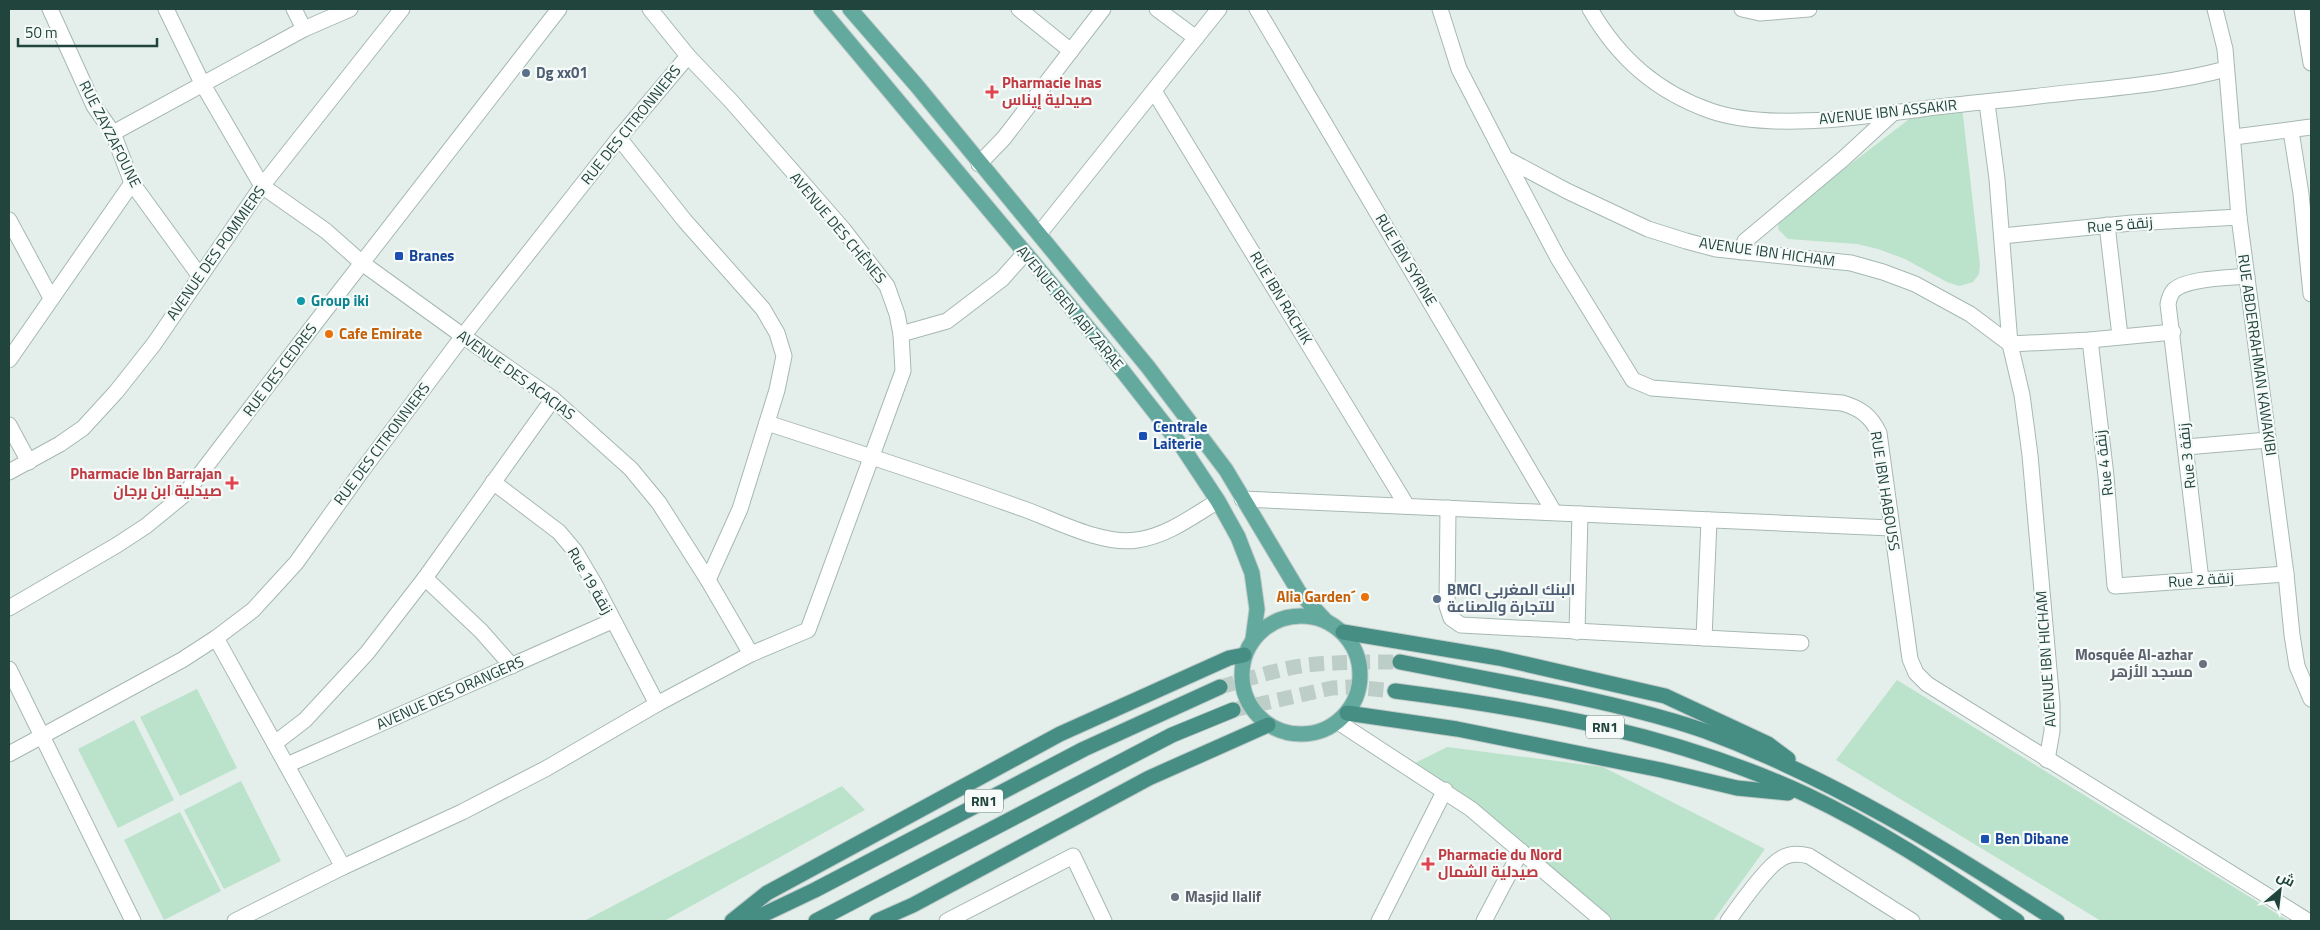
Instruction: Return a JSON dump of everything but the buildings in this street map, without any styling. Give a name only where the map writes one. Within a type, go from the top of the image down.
[{"type":"highway","points":[[1342,632],[1499,658],[1665,696],[1768,744],[1803,771]]},
{"type":"highway","points":[[732,921],[767,893],[1060,734],[1229,658],[1244,655]]},
{"type":"highway","name":"RN1","points":[[1400,662],[1648,713],[1705,731],[1803,771],[1928,838],[2057,921]]},
{"type":"highway","name":"RN1","points":[[750,921],[815,890],[1084,749],[1220,687]]},
{"type":"highway","name":"RN1","points":[[1395,692],[1531,712],[1633,733],[1695,751],[1807,795],[1919,856],[2017,921]]},
{"type":"highway","name":"RN1","points":[[816,921],[1172,735],[1232,710]]},
{"type":"highway","points":[[1343,717],[1457,728],[1661,770],[1737,788],[1807,795]]},
{"type":"highway","points":[[877,921],[913,905],[1149,778],[1268,725]]},
{"type":"main road","name":"AVENUE BEN ABI ZARAE","points":[[821,9],[1132,382],[1183,448],[1218,501],[1238,537],[1252,573],[1257,609],[1253,639]]},
{"type":"main road","name":"AVENUE BEN ABI ZARAE","points":[[850,9],[917,86],[1148,368],[1226,470],[1299,592],[1326,621]]},
{"type":"main road","points":[[1311,616],[1326,621],[1342,632],[1353,646],[1359,663],[1360,681],[1356,698],[1343,717],[1322,731],[1304,735],[1285,733],[1268,725],[1253,712],[1244,694],[1241,674],[1244,655],[1253,639],[1265,627],[1279,619],[1311,616]]},
{"type":"street","name":"RUE ZAYZAFOUNE","points":[[50,9],[94,106],[112,133],[132,182],[199,275]]},
{"type":"street","points":[[166,9],[202,83],[262,186]]},
{"type":"street","points":[[294,9],[304,28]]},
{"type":"street","points":[[112,133],[304,28],[350,9]]},
{"type":"street","name":"AVENUE DES POMMIERS","points":[[9,472],[29,462],[83,428],[116,392],[148,351],[262,186],[402,9]]},
{"type":"street","name":"RUE DES CEDRES","points":[[9,608],[117,545],[146,526],[185,494],[559,9]]},
{"type":"street","name":"AVENUE DES CHÊNES","points":[[650,9],[688,56],[731,101],[872,265],[887,286],[902,334],[903,372],[808,630],[751,654]]},
{"type":"street","points":[[1019,9],[1071,51]]},
{"type":"street","points":[[979,164],[1004,138],[1102,9]]},
{"type":"street","points":[[1158,9],[1196,38]]},
{"type":"street","points":[[1039,234],[1219,9]]},
{"type":"street","name":"RUE IBN SYRINE","points":[[1257,9],[1554,512]]},
{"type":"street","points":[[1440,9],[1459,69],[1505,158]]},
{"type":"street","name":"AVENUE IBN ASSAKIR","points":[[1590,9],[1600,26],[1637,69],[1659,87],[1713,112],[1741,118],[1774,121],[1840,119],[2174,80],[2226,69]]},
{"type":"street","points":[[1742,9],[1760,13],[1809,9]]},
{"type":"street","name":"RUE ABDERRAHMAN KAWAKIBI","points":[[2215,9],[2225,49],[2234,137],[2239,217],[2286,574],[2292,635],[2297,666],[2311,699]]},
{"type":"street","points":[[2302,9],[2309,35],[2311,63]]},
{"type":"street","name":"RUE DES CITRONNIERS","points":[[9,754],[182,660],[216,638],[253,610],[296,563],[361,472],[463,336],[618,138],[688,56]]},
{"type":"street","name":"RUE IBN RACHIK","points":[[1154,91],[1407,506]]},
{"type":"street","name":"AVENUE IBN HICHAM","points":[[1986,102],[2002,236],[2010,344],[2022,396],[2030,455],[2052,704],[2052,731],[2047,760]]},
{"type":"street","points":[[1741,252],[1745,241],[1843,159],[1893,113]]},
{"type":"street","points":[[2234,137],[2311,127]]},
{"type":"street","points":[[2291,131],[2301,194],[2311,294]]},
{"type":"street","points":[[618,138],[685,221],[762,309],[777,333],[784,356],[767,423],[740,509],[708,580]]},
{"type":"street","name":"AVENUE IBN HICHAM","points":[[1505,158],[1567,191],[1648,230],[1716,249],[1850,264],[1883,272],[1914,284],[1970,314],[2010,344]]},
{"type":"street","name":"RUE IBN HABOUSS","points":[[1505,158],[1558,258],[1629,375],[1639,384],[1652,388],[1842,403],[1862,411],[1869,417],[1878,433],[1910,659],[1916,673],[1927,684],[2047,760]]},
{"type":"street","points":[[9,360],[132,182]]},
{"type":"street","name":"AVENUE DES ACACIAS","points":[[262,186],[326,231],[362,263],[552,399],[631,469],[659,503],[708,580],[751,654]]},
{"type":"street","name":"Rue 5 زنقة","points":[[2002,236],[2107,225],[2239,217]]},
{"type":"street","points":[[9,220],[51,298]]},
{"type":"street","points":[[2107,225],[2120,336]]},
{"type":"street","points":[[902,334],[947,321],[1002,279],[1025,253]]},
{"type":"street","name":"Rue 3 زنقة","points":[[2201,580],[2173,332],[2168,304],[2174,289],[2184,285],[2208,280],[2247,276]]},
{"type":"street","points":[[2010,344],[2090,340],[2173,332]]},
{"type":"street","name":"Rue 4 زنقة","points":[[2090,340],[2106,476],[2115,586]]},
{"type":"street","points":[[274,743],[305,720],[367,653],[425,578],[552,399]]},
{"type":"street","points":[[767,423],[872,457],[1096,535],[1117,540],[1137,540],[1168,531],[1218,501]]},
{"type":"street","points":[[9,425],[29,462]]},
{"type":"street","points":[[2186,448],[2268,440]]},
{"type":"street","name":"Rue 19 زنقة","points":[[493,482],[559,532],[575,551],[594,583],[612,621],[657,704]]},
{"type":"street","points":[[1242,499],[1891,528]]},
{"type":"street","points":[[1448,508],[1447,606],[1451,618],[1461,625],[1801,643]]},
{"type":"street","points":[[1577,632],[1580,514]]},
{"type":"street","points":[[1704,638],[1709,520]]},
{"type":"street","name":"Rue 2 زنقة","points":[[2115,586],[2286,574]]},
{"type":"street","points":[[425,578],[481,631],[512,666]]},
{"type":"street","name":"AVENUE DES ORANGERS","points":[[287,766],[612,621]]},
{"type":"street","points":[[216,638],[343,867]]},
{"type":"street","points":[[235,921],[343,867],[462,812],[547,768],[657,704],[751,654]]},
{"type":"street","points":[[9,669],[133,921]]},
{"type":"street","points":[[1343,717],[1394,760],[1445,790],[1522,851],[1603,921]]},
{"type":"street","points":[[2047,760],[2308,921]]},
{"type":"street","points":[[1379,921],[1445,790]]},
{"type":"street","points":[[1484,921],[1522,851]]},
{"type":"street","points":[[1734,919],[1772,865],[1780,859],[1800,854],[1809,856],[1912,921]]},
{"type":"street","points":[[947,921],[1072,856],[1104,921]]},
{"type":"green space","points":[[1962,107],[1980,265],[1979,274],[1973,282],[1959,286],[1947,282],[1905,259],[1878,249],[1857,244],[1788,239],[1778,229],[1779,219],[1908,120],[1925,111]]},
{"type":"green space","points":[[1897,680],[2289,921],[2101,921],[1836,760]]},
{"type":"green space","points":[[197,689],[237,768],[180,796],[140,717]]},
{"type":"green space","points":[[134,720],[174,800],[118,828],[78,749]]},
{"type":"green space","points":[[1447,747],[1603,767],[1765,849],[1713,921],[1605,921],[1413,764]]},
{"type":"green space","points":[[241,781],[281,861],[224,889],[184,810]]},
{"type":"green space","points":[[842,786],[865,810],[664,921],[584,921]]},
{"type":"green space","points":[[180,812],[221,891],[164,920],[124,840]]},
{"type":"tunnel","points":[[1220,687],[1307,665],[1400,662]]},
{"type":"tunnel","points":[[1233,710],[1332,688],[1351,687],[1395,691]]},
{"type":"place","name":"Dg xx01","points":[[526,73]]},
{"type":"place","name":"Pharmacie Inas صيدلية إيناس","points":[[992,92]]},
{"type":"place","name":"Branes","points":[[399,256]]},
{"type":"place","name":"Group iki","points":[[301,301]]},
{"type":"place","name":"Cafe Emirate","points":[[329,334]]},
{"type":"place","name":"Centrale Laiterie","points":[[1143,436]]},
{"type":"place","name":"Pharmacie Ibn Barrajan صيدلية ابن برجان","points":[[232,483]]},
{"type":"place","name":"Alia Garden´","points":[[1365,597]]},
{"type":"place","name":"BMCI البنك المغربي للتجارة والصناعة","points":[[1437,599]]},
{"type":"place","name":"Mosquée Al-azhar مسجد الأزهر","points":[[2203,664]]},
{"type":"place","name":"Ben Dibane","points":[[1985,839]]},
{"type":"place","name":"Pharmacie du Nord صيدلية الشمال","points":[[1428,864]]},
{"type":"place","name":"Masjid Ilalif","points":[[1175,897]]}]
